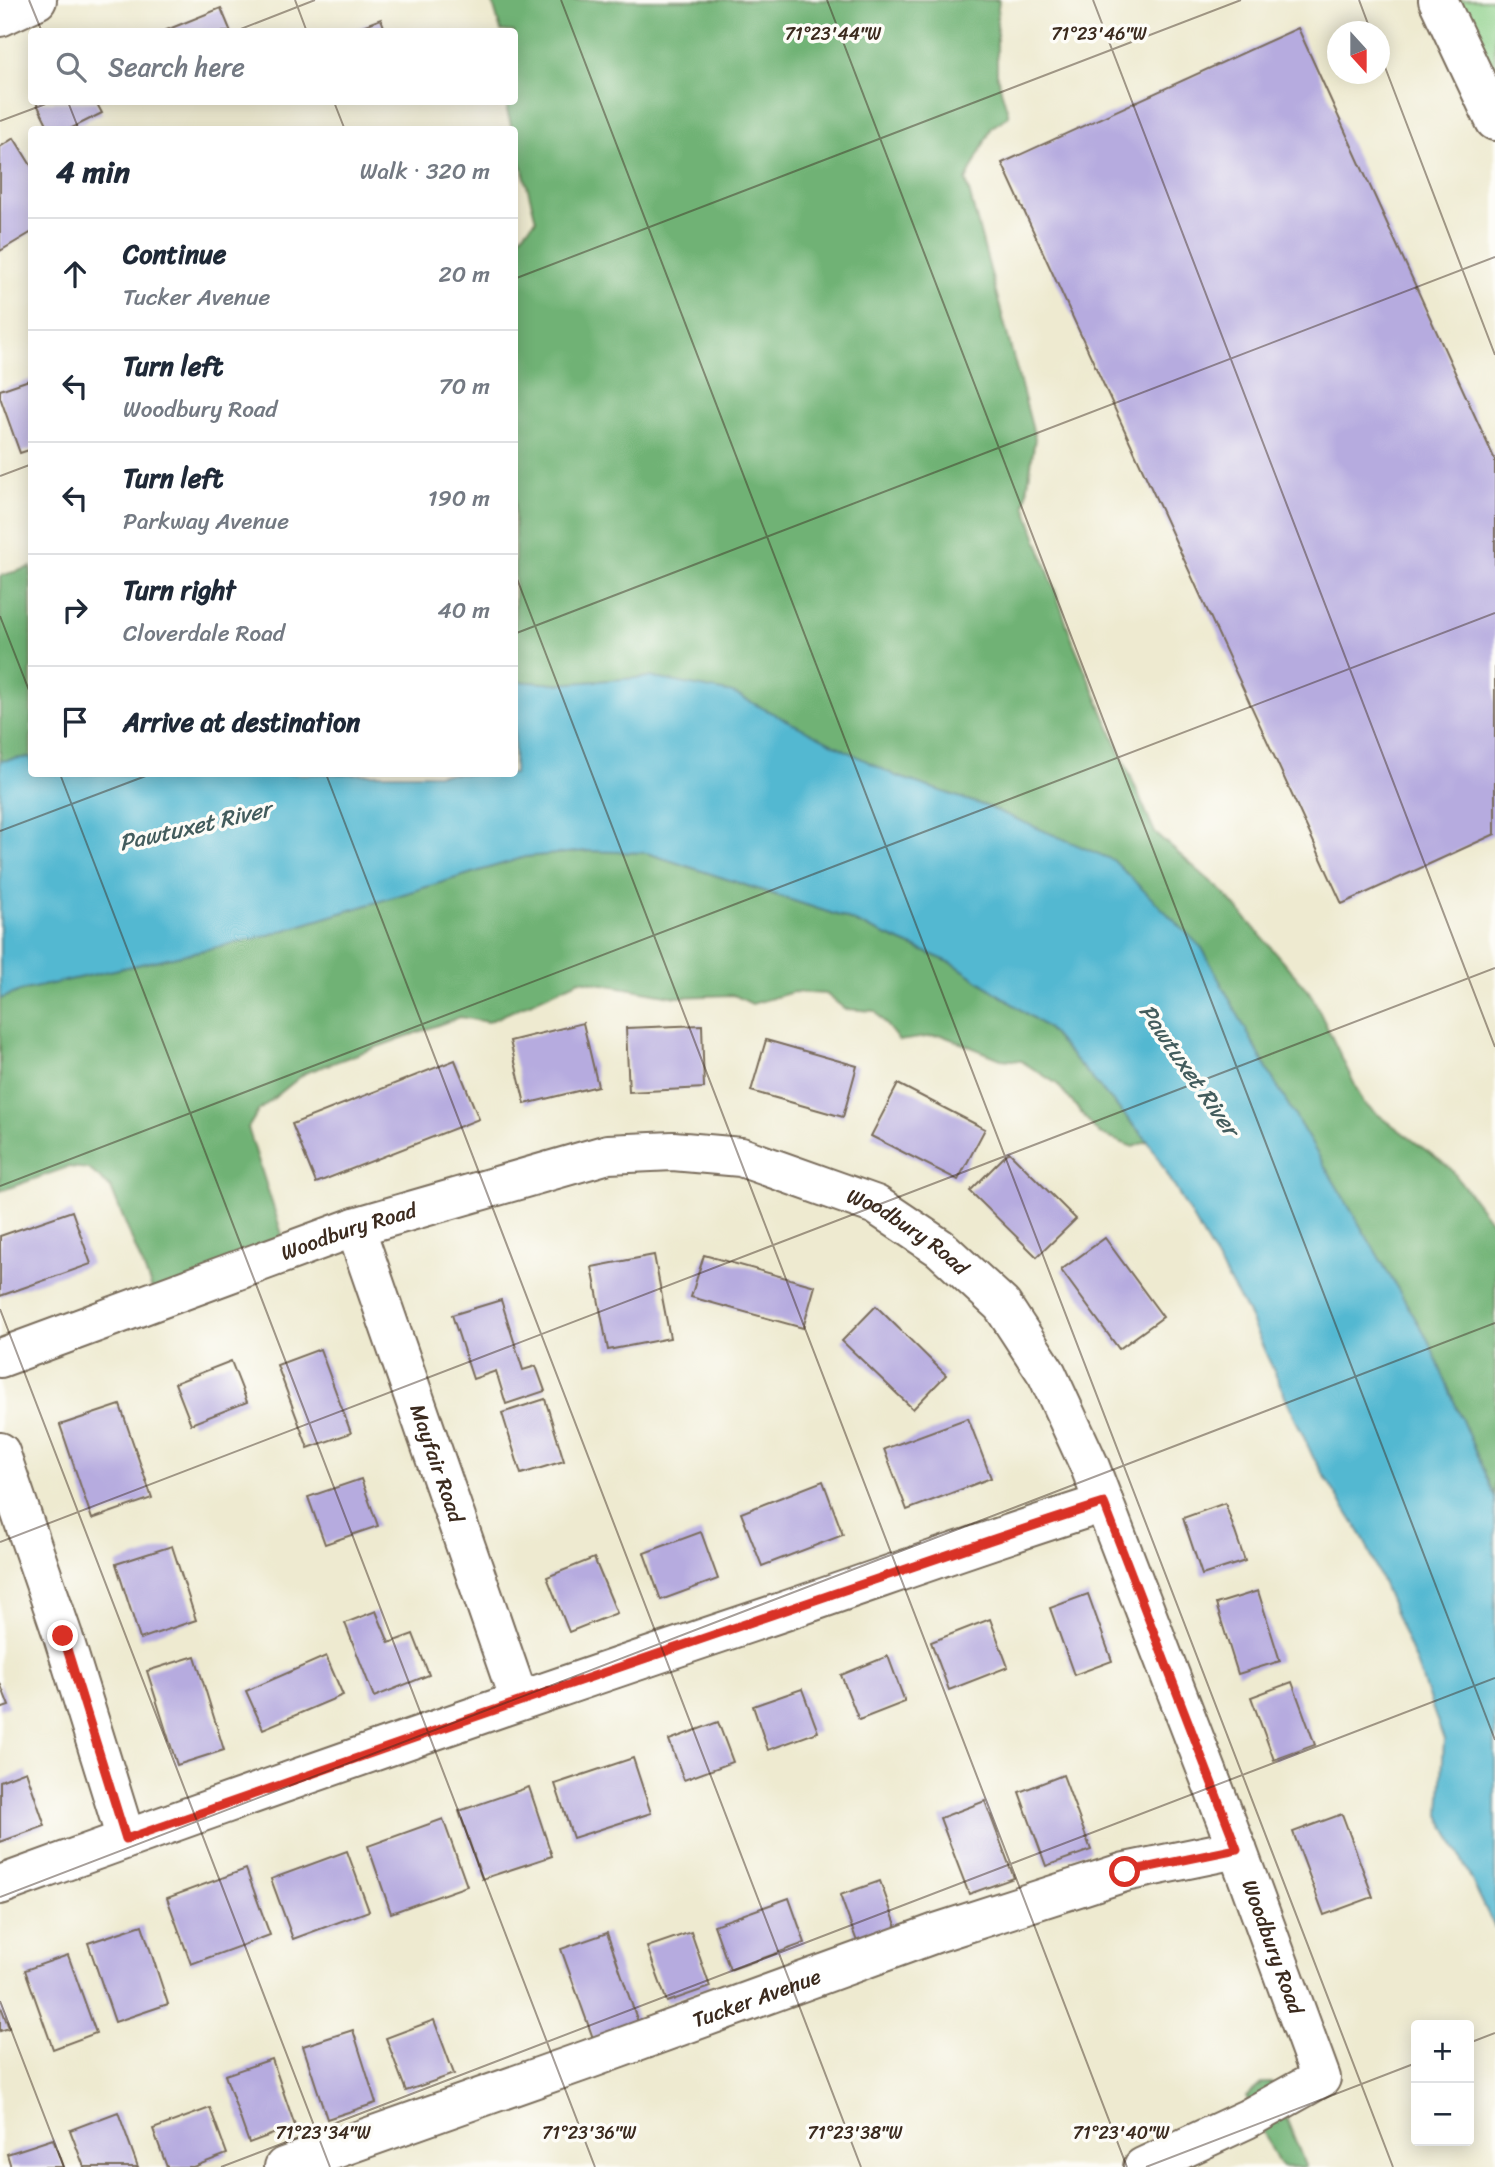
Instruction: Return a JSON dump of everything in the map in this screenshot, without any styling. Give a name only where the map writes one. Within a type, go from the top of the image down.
[{"type":"street","points":[[0,17],[37,0]]},
{"type":"street","points":[[1438,0],[1495,121]]},
{"type":"street","name":"Woodbury Road","points":[[0,1359],[355,1227],[608,1154],[673,1151],[741,1157],[876,1205],[940,1248],[1002,1305],[1047,1374],[1090,1466],[1237,1849],[1321,2078],[1247,2119],[1143,2167]]},
{"type":"street","name":"Mayfair Road","points":[[355,1227],[519,1700]]},
{"type":"street","points":[[0,1452],[63,1636],[126,1839]]},
{"type":"street","points":[[0,1885],[519,1700],[999,1536],[1104,1503]]},
{"type":"street","name":"Tucker Avenue","points":[[284,2167],[936,1933],[1125,1872],[1237,1849]]},
{"type":"green space","points":[[492,0],[999,0],[997,76],[1009,116],[992,127],[966,180],[1035,438],[1025,505],[1073,642],[1155,833],[1224,893],[1311,994],[1364,1104],[1450,1168],[1492,1223],[1495,1231],[1495,1498],[1428,1340],[1267,1069],[1202,948],[988,807],[896,776],[650,677],[558,684],[518,681],[518,239],[536,220],[518,151],[518,126],[511,126],[507,110],[507,105],[518,105],[518,28],[500,28]]},
{"type":"green space","points":[[1436,0],[1495,0],[1495,127]]},
{"type":"green space","points":[[28,568],[28,757],[0,761],[0,576]]},
{"type":"green space","points":[[587,851],[647,853],[843,917],[954,964],[1046,1027],[1148,1141],[1133,1147],[1099,1134],[1057,1084],[1021,1061],[1001,1059],[941,1035],[899,1041],[875,1011],[845,1009],[826,994],[793,992],[752,1004],[734,995],[677,997],[580,980],[488,1022],[460,1017],[305,1073],[259,1110],[248,1128],[288,1253],[157,1301],[111,1188],[89,1169],[68,1167],[0,1191],[0,999],[20,991],[262,937],[525,857]]},
{"type":"green space","points":[[1262,2083],[1272,2083],[1306,2167],[1282,2167],[1279,2164],[1246,2097]]},
{"type":"water","name":"Pawtuxet River","points":[[650,677],[733,693],[896,776],[988,807],[1113,860],[1202,948],[1267,1069],[1428,1340],[1495,1498],[1495,1928],[1440,1815],[1444,1740],[1416,1663],[1365,1541],[1313,1457],[1247,1312],[1148,1141],[1046,1027],[954,964],[843,917],[647,853],[587,851],[525,857],[262,937],[20,991],[0,999],[0,761],[28,757],[28,777],[518,777],[518,681],[558,684]]},
{"type":"building","points":[[221,8],[229,28],[171,28]]},
{"type":"building","points":[[381,19],[384,28],[357,28]]},
{"type":"building","points":[[1298,28],[1495,460],[1495,834],[1342,904],[1002,163]]},
{"type":"building","points":[[38,105],[98,105],[102,113],[76,126],[48,126]]},
{"type":"building","points":[[14,138],[28,161],[28,234],[0,251],[0,147]]},
{"type":"building","points":[[28,380],[28,450],[20,453],[0,397],[0,390]]},
{"type":"building","points":[[583,1023],[598,1086],[525,1104],[510,1041]]},
{"type":"building","points":[[702,1025],[704,1088],[629,1092],[626,1028]]},
{"type":"building","points":[[766,1040],[857,1066],[843,1117],[751,1091]]},
{"type":"building","points":[[455,1060],[479,1119],[316,1183],[292,1124]]},
{"type":"building","points":[[898,1084],[985,1129],[958,1180],[871,1136]]},
{"type":"building","points":[[1009,1152],[1076,1219],[1037,1257],[970,1191]]},
{"type":"building","points":[[72,1211],[91,1264],[0,1296],[0,1236]]},
{"type":"building","points":[[1105,1238],[1163,1317],[1119,1349],[1061,1270]]},
{"type":"building","points":[[654,1255],[670,1338],[608,1350],[592,1267]]},
{"type":"building","points":[[704,1255],[815,1286],[803,1328],[691,1297]]},
{"type":"building","points":[[501,1300],[523,1370],[536,1366],[545,1391],[506,1404],[496,1371],[473,1379],[452,1315]]},
{"type":"building","points":[[876,1306],[946,1375],[913,1409],[842,1341]]},
{"type":"building","points":[[320,1349],[351,1433],[308,1448],[277,1365]]},
{"type":"building","points":[[231,1361],[247,1402],[191,1424],[175,1383]]},
{"type":"building","points":[[545,1399],[564,1461],[521,1474],[502,1413]]},
{"type":"building","points":[[120,1405],[152,1498],[92,1519],[60,1425]]},
{"type":"building","points":[[968,1418],[991,1478],[907,1510],[884,1449]]},
{"type":"building","points":[[361,1479],[378,1526],[325,1544],[308,1497]]},
{"type":"building","points":[[823,1481],[843,1535],[762,1566],[741,1513]]},
{"type":"building","points":[[1225,1503],[1245,1561],[1202,1575],[1183,1518]]},
{"type":"building","points":[[701,1532],[718,1579],[661,1600],[644,1553]]},
{"type":"building","points":[[172,1546],[196,1620],[140,1639],[116,1564]]},
{"type":"building","points":[[594,1558],[617,1613],[569,1632],[547,1577]]},
{"type":"building","points":[[1258,1591],[1280,1661],[1238,1674],[1216,1604]]},
{"type":"building","points":[[1088,1594],[1112,1661],[1074,1675],[1050,1608]]},
{"type":"building","points":[[376,1611],[389,1643],[413,1634],[429,1675],[374,1697],[345,1623]]},
{"type":"building","points":[[990,1619],[1008,1667],[949,1690],[931,1642]]},
{"type":"building","points":[[195,1656],[224,1750],[177,1765],[147,1671]]},
{"type":"building","points":[[326,1656],[343,1695],[263,1729],[246,1691]]},
{"type":"building","points":[[888,1656],[905,1702],[859,1720],[841,1675]]},
{"type":"building","points":[[1292,1682],[1315,1745],[1274,1760],[1251,1697]]},
{"type":"building","points":[[0,1683],[9,1706],[0,1709]]},
{"type":"building","points":[[802,1689],[818,1732],[768,1750],[753,1706]]},
{"type":"building","points":[[718,1722],[733,1762],[684,1780],[669,1740]]},
{"type":"building","points":[[633,1758],[651,1813],[573,1838],[555,1784]]},
{"type":"building","points":[[26,1771],[45,1826],[0,1842],[0,1781]]},
{"type":"building","points":[[1063,1775],[1091,1850],[1046,1866],[1019,1792]]},
{"type":"building","points":[[529,1787],[552,1856],[482,1879],[459,1811]]},
{"type":"building","points":[[985,1801],[1014,1878],[969,1894],[940,1818]]},
{"type":"building","points":[[1342,1814],[1373,1897],[1324,1915],[1293,1832]]},
{"type":"building","points":[[443,1819],[467,1886],[391,1913],[368,1846]]},
{"type":"building","points":[[347,1851],[369,1911],[293,1939],[271,1879]]},
{"type":"building","points":[[246,1869],[270,1935],[191,1964],[167,1898]]},
{"type":"building","points":[[880,1881],[899,1933],[859,1947],[840,1895]]},
{"type":"building","points":[[789,1898],[805,1943],[730,1970],[714,1925]]},
{"type":"building","points":[[142,1925],[168,2004],[115,2022],[88,1943]]},
{"type":"building","points":[[691,1932],[710,1987],[667,2002],[647,1947]]},
{"type":"building","points":[[607,1933],[639,2025],[594,2041],[561,1949]]},
{"type":"building","points":[[68,1955],[96,2033],[53,2049],[25,1970]]},
{"type":"building","points":[[0,2004],[9,2028],[0,2031]]},
{"type":"building","points":[[434,2020],[454,2074],[406,2091],[386,2038]]},
{"type":"building","points":[[353,2030],[376,2103],[327,2119],[303,2046]]},
{"type":"building","points":[[272,2059],[295,2126],[249,2143],[225,2075]]},
{"type":"building","points":[[210,2108],[227,2154],[193,2167],[167,2167],[153,2129]]},
{"type":"building","points":[[118,2112],[138,2167],[84,2167],[70,2130]]},
{"type":"building","points":[[53,2139],[63,2167],[11,2167],[7,2154]]},
{"type":"route","points":[[63,1636],[126,1839],[519,1700],[999,1536],[1104,1503],[1237,1849],[1125,1872]]}]
